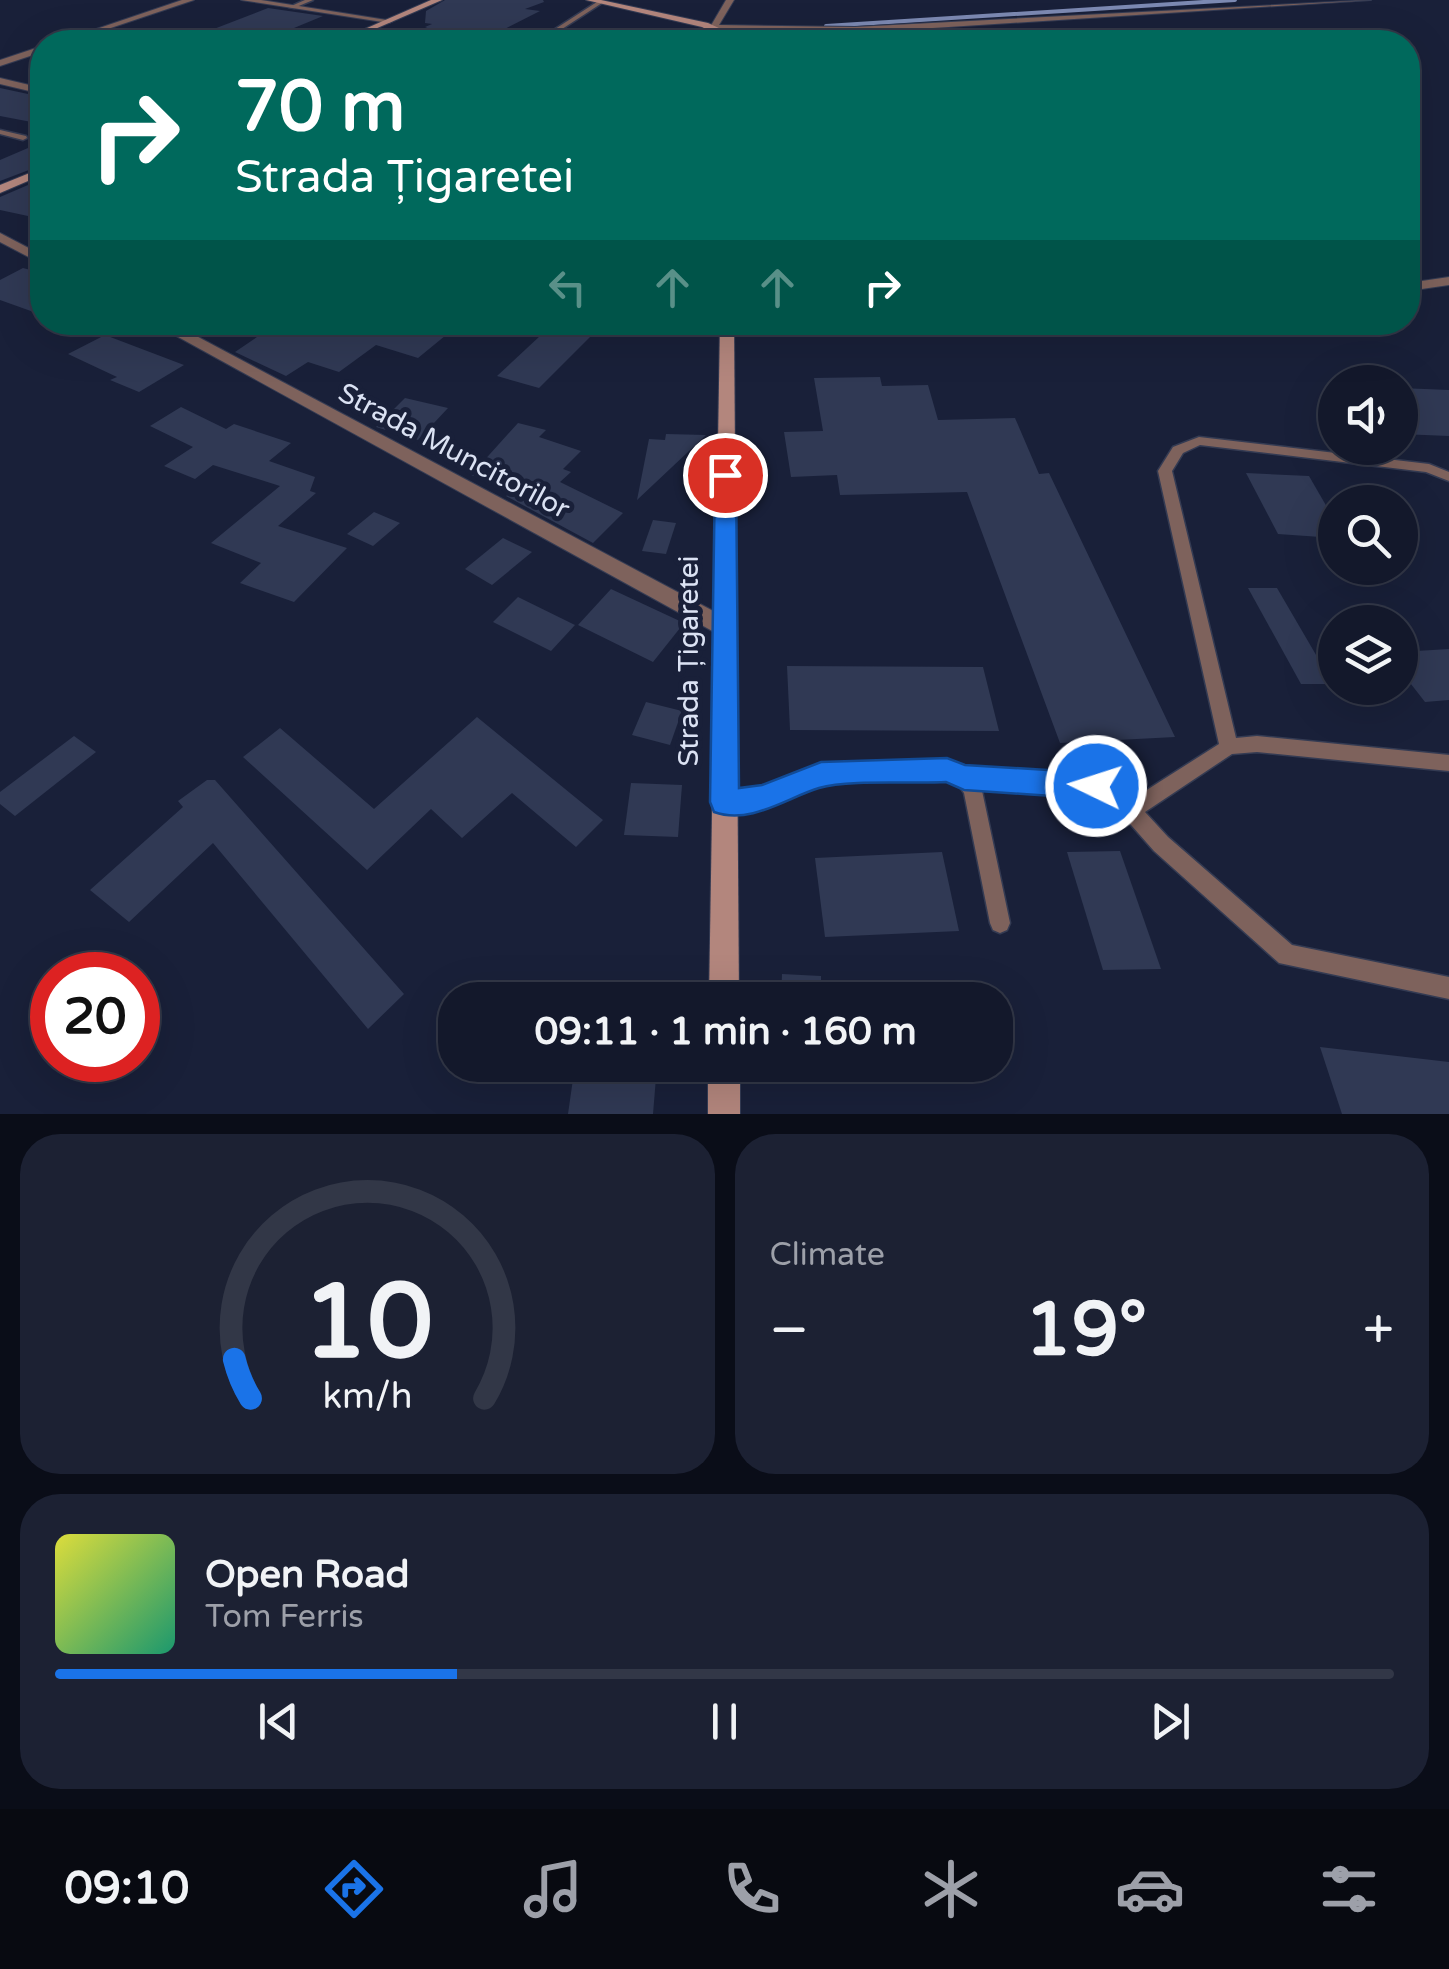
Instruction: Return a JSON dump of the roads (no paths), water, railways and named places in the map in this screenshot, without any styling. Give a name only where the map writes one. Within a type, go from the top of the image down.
[{"type":"main road","points":[[368,30],[438,0]]},
{"type":"main road","points":[[595,1],[715,30]]},
{"type":"main road","points":[[0,190],[30,176]]},
{"type":"main road","name":"Strada Țigaretei","points":[[724,982],[727,335]]},
{"type":"main road","points":[[724,1082],[724,1114]]},
{"type":"street","points":[[99,30],[190,0]]},
{"type":"street","points":[[245,0],[389,21]]},
{"type":"street","points":[[712,27],[726,12],[730,0]]},
{"type":"street","points":[[712,27],[855,30],[1368,0]]},
{"type":"street","points":[[0,63],[30,53]]},
{"type":"street","points":[[0,81],[30,88]]},
{"type":"street","points":[[0,237],[30,253]]},
{"type":"street","points":[[1420,285],[1449,281]]},
{"type":"street","name":"Strada Muncitorilor","points":[[182,335],[724,627]]},
{"type":"lane","points":[[292,7],[310,0]]},
{"type":"lane","points":[[555,30],[595,1]]},
{"type":"lane","points":[[0,132],[23,138]]},
{"type":"lane","points":[[1229,747],[1165,472],[1178,450],[1198,440],[1262,446],[1429,468],[1449,477]]},
{"type":"lane","points":[[1130,811],[1229,747],[1257,744],[1449,763]]},
{"type":"lane","points":[[724,802],[763,798],[821,774],[947,770],[964,777],[1096,786],[1130,811],[1287,955],[1449,988]]},
{"type":"lane","points":[[964,777],[972,790],[1000,923]]},
{"type":"waterway","points":[[826,26],[1235,0]]}]
